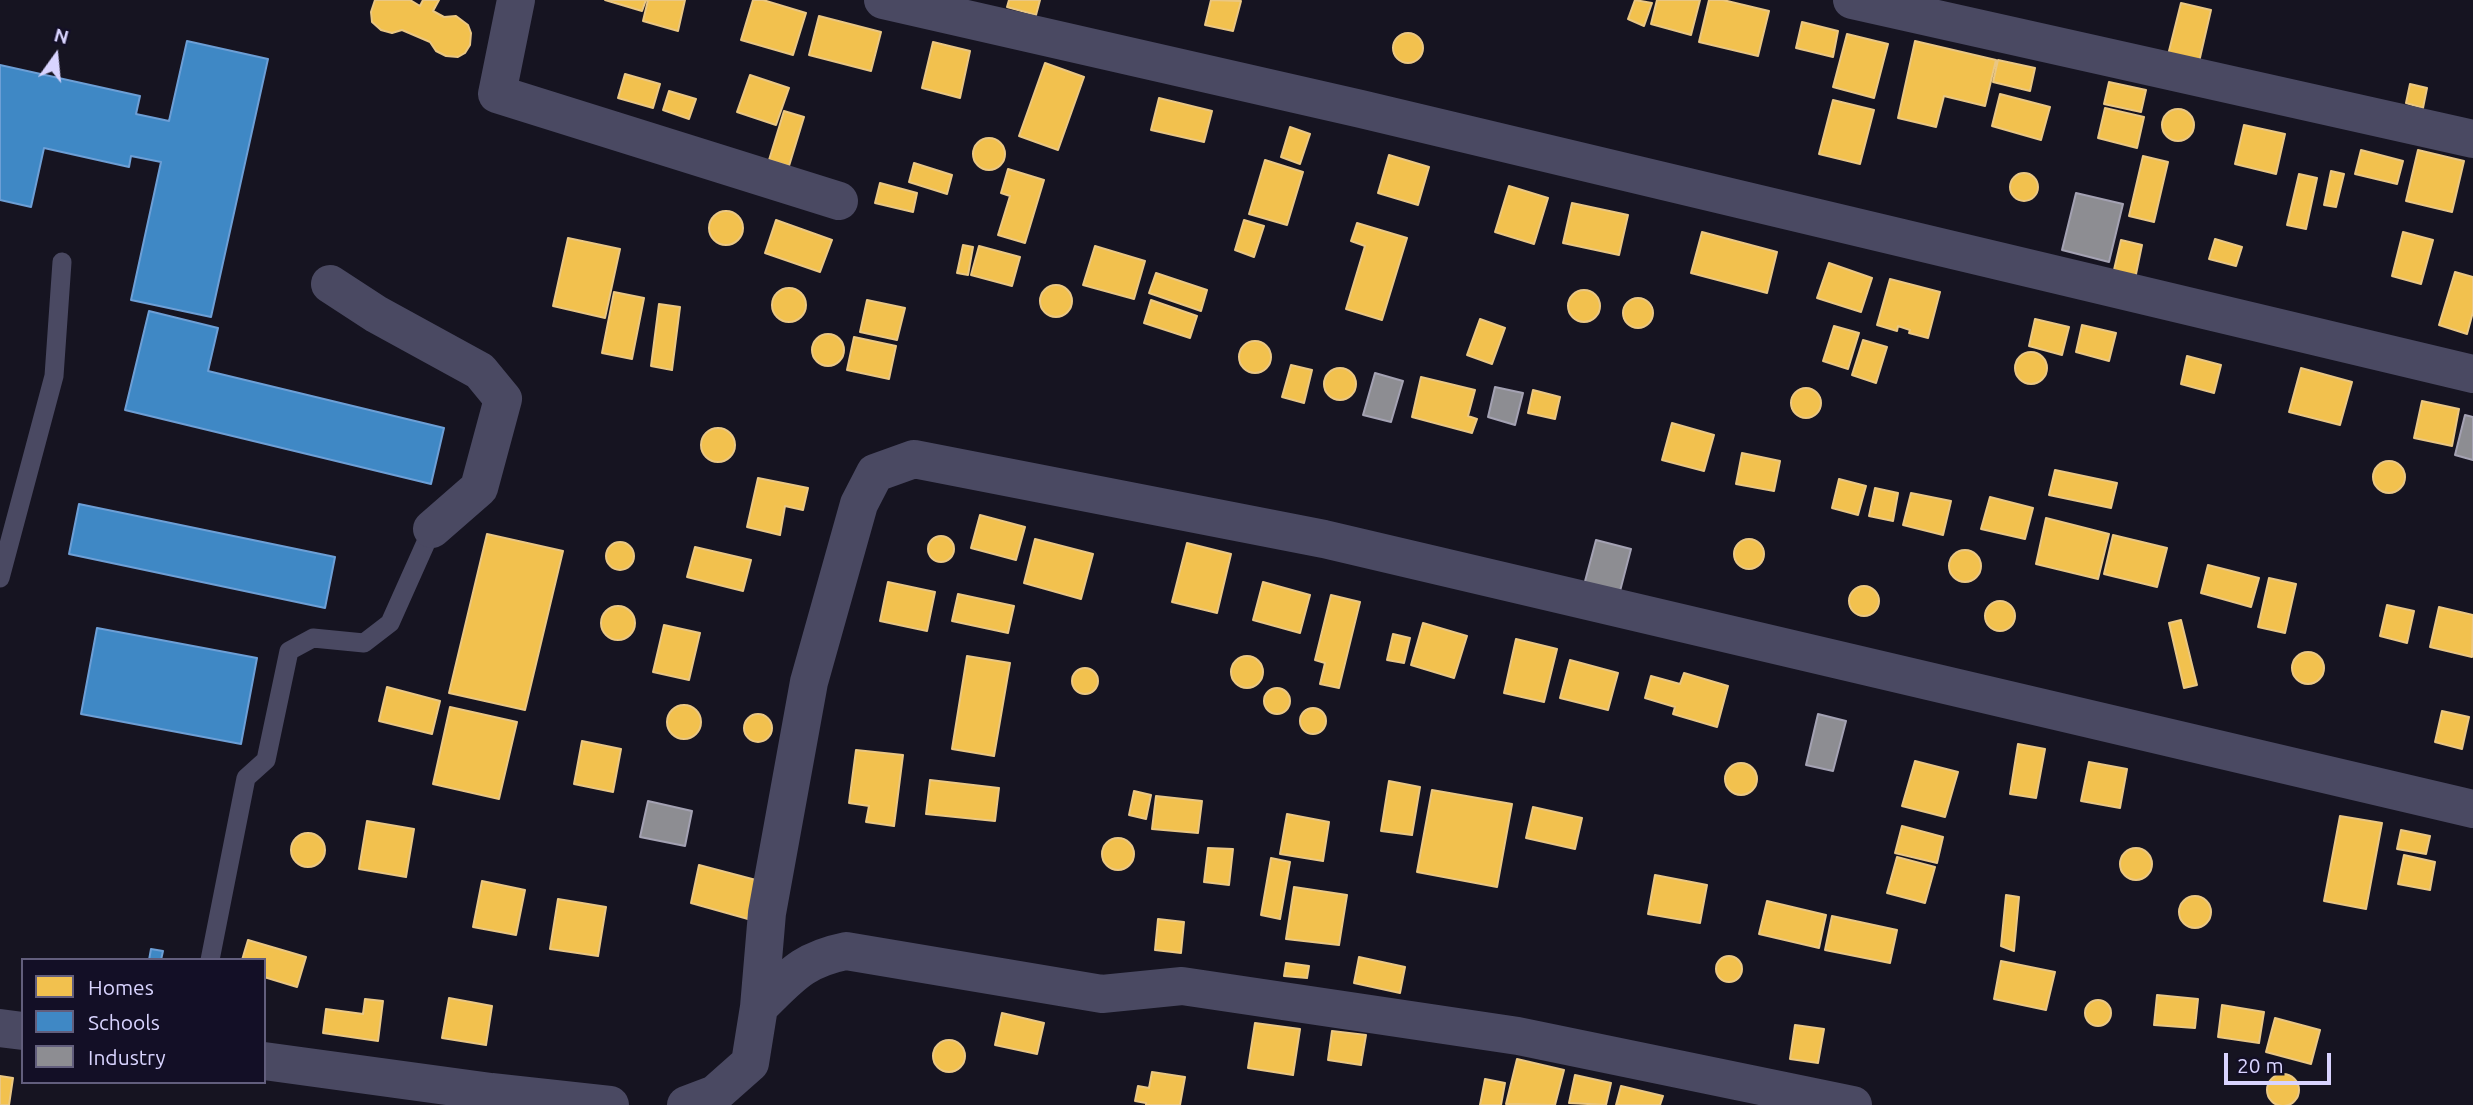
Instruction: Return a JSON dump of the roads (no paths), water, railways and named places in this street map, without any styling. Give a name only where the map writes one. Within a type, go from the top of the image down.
[{"type":"street","points":[[516,0],[497,94],[839,201]]},
{"type":"street","points":[[883,0],[1361,109],[2473,374]]},
{"type":"street","points":[[1852,0],[2473,139]]},
{"type":"street","points":[[330,284],[376,314],[480,371],[503,398],[479,488],[432,529]]},
{"type":"street","points":[[687,1105],[715,1094],[750,1063],[759,1007],[767,914],[809,682],[859,504],[875,473],[914,459],[1324,539],[2473,808]]},
{"type":"street","points":[[759,1007],[800,967],[821,956],[846,951],[1102,994],[1182,986],[1518,1036],[1853,1105]]},
{"type":"street","points":[[0,1028],[21,1031]]},
{"type":"street","points":[[266,1061],[491,1092],[610,1105]]},
{"type":"lane","points":[[0,578],[54,376],[62,262]]},
{"type":"lane","points":[[210,958],[246,778],[265,760],[289,651],[313,638],[364,643],[390,623],[432,529]]}]
